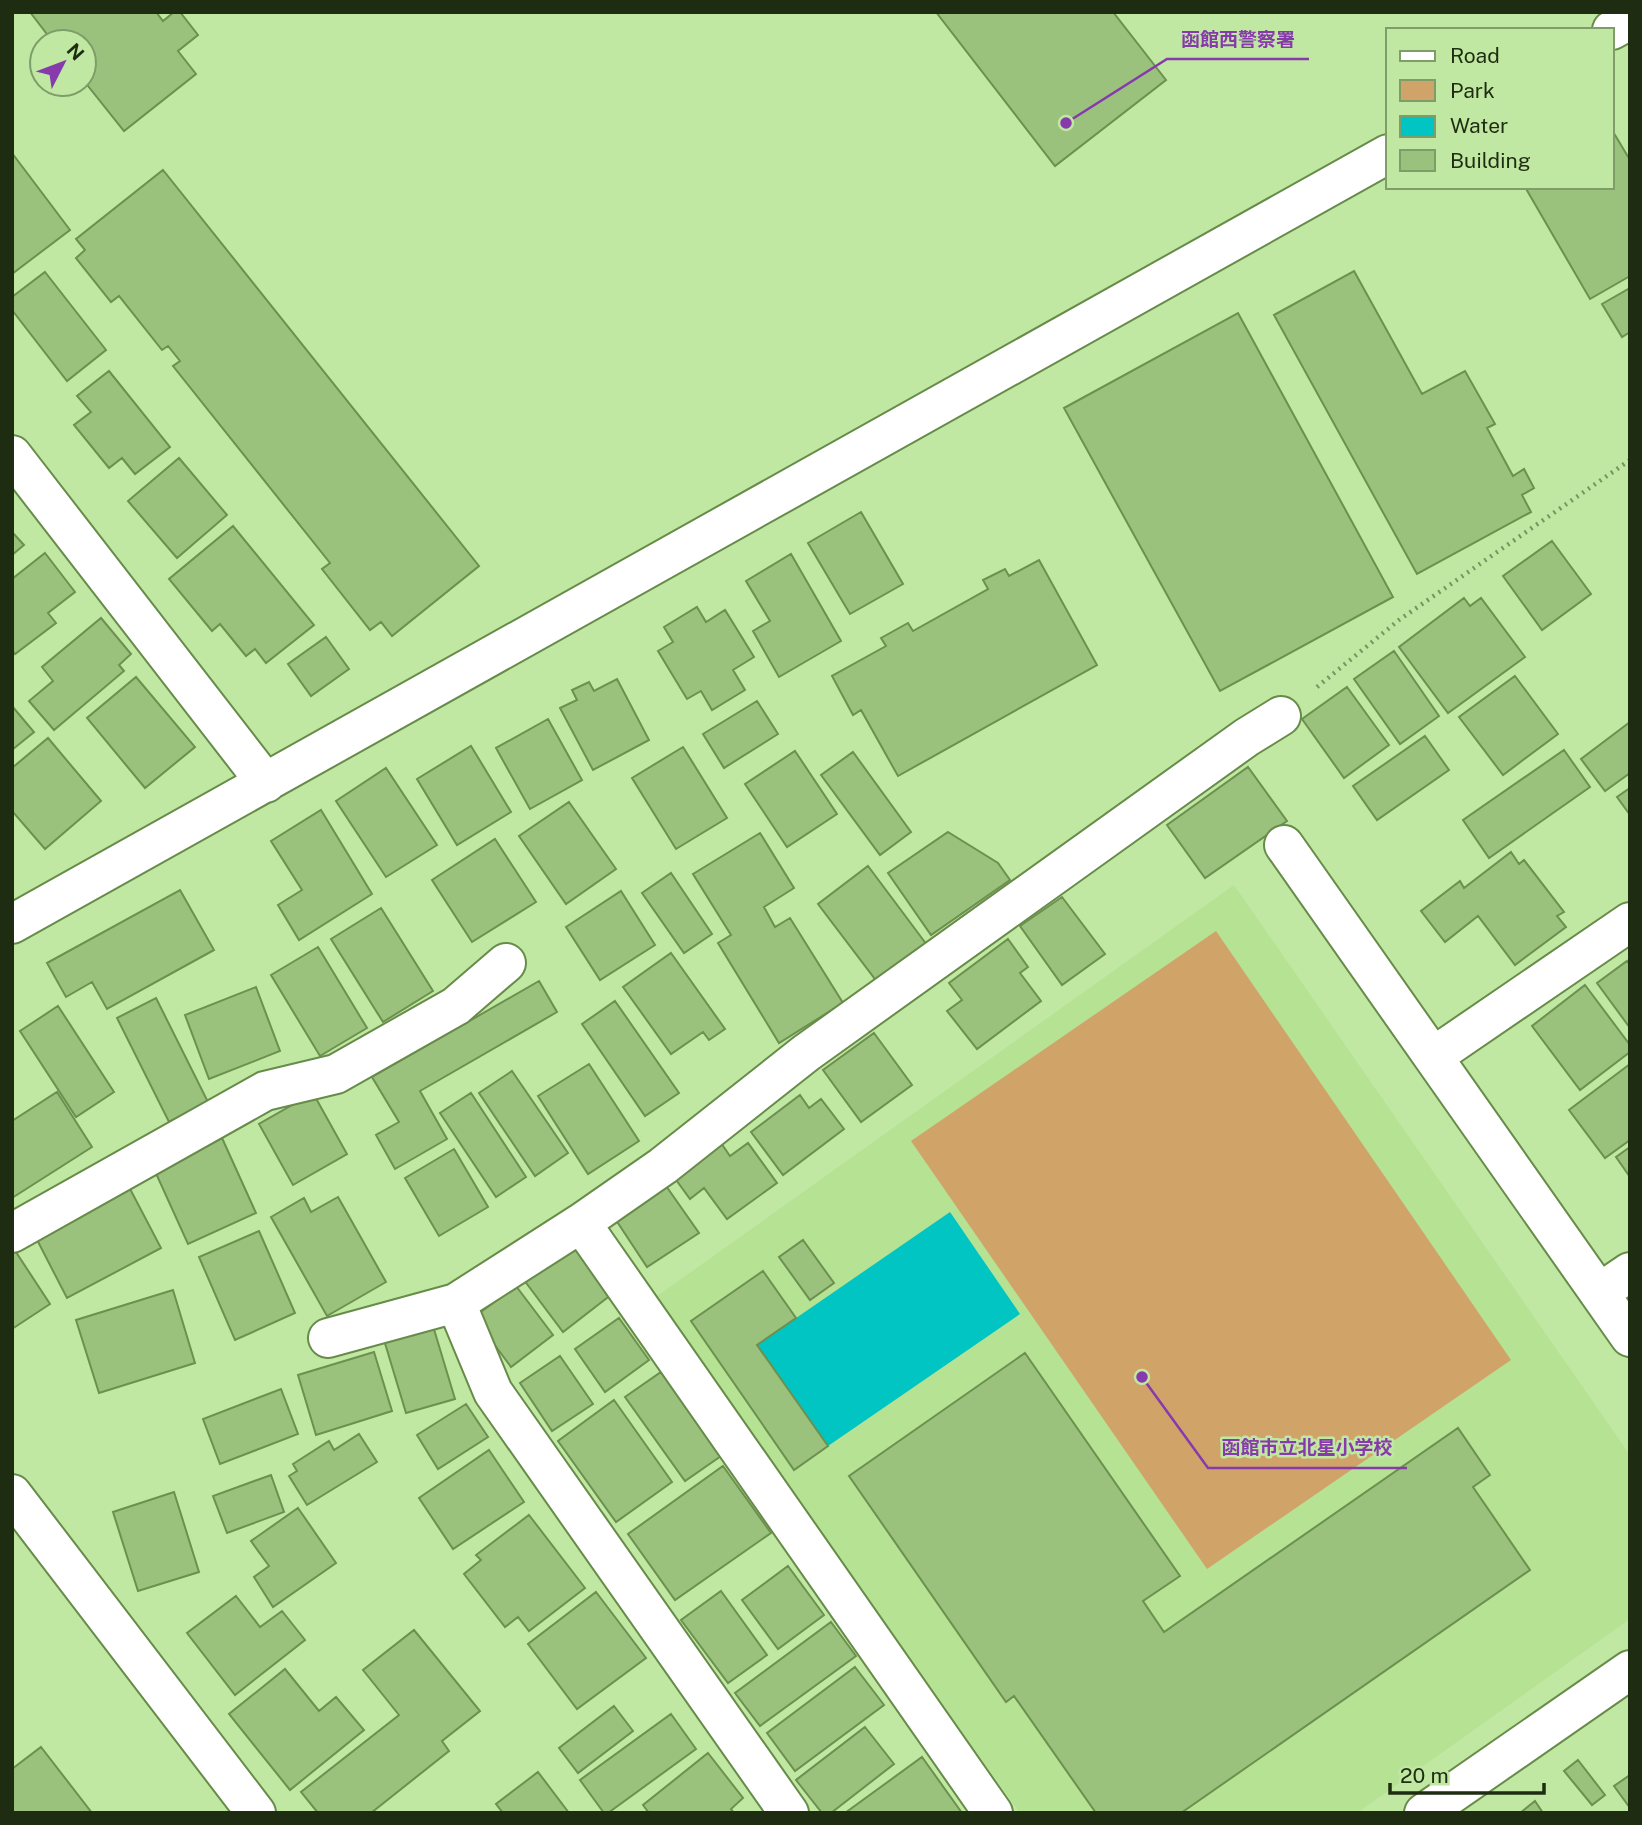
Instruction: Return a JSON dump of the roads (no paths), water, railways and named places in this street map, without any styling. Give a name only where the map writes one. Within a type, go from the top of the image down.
[{"type":"street","points":[[1614,29],[1630,20]]},
{"type":"street","points":[[15,917],[265,783],[1386,155]]},
{"type":"street","points":[[12,455],[265,783]]},
{"type":"street","points":[[328,1338],[456,1303],[581,1223],[663,1166],[806,1053],[1235,745],[1281,716]]},
{"type":"street","points":[[1284,845],[1630,1337]]},
{"type":"street","points":[[1434,1056],[1630,922]]},
{"type":"street","points":[[12,1233],[265,1091],[336,1074],[456,1006],[506,963]]},
{"type":"street","points":[[581,1223],[993,1813]]},
{"type":"street","points":[[1599,1293],[1630,1272]]},
{"type":"street","points":[[456,1303],[493,1392],[789,1813]]},
{"type":"street","points":[[12,1494],[256,1813]]},
{"type":"street","points":[[1424,1813],[1630,1670]]},
{"type":"water","points":[[950,1212],[1020,1314],[828,1446],[757,1345]]},
{"type":"place","name":"函館西警察署","points":[[1066,123]]},
{"type":"place","name":"函館市立北星小学校","points":[[1142,1377]]}]
